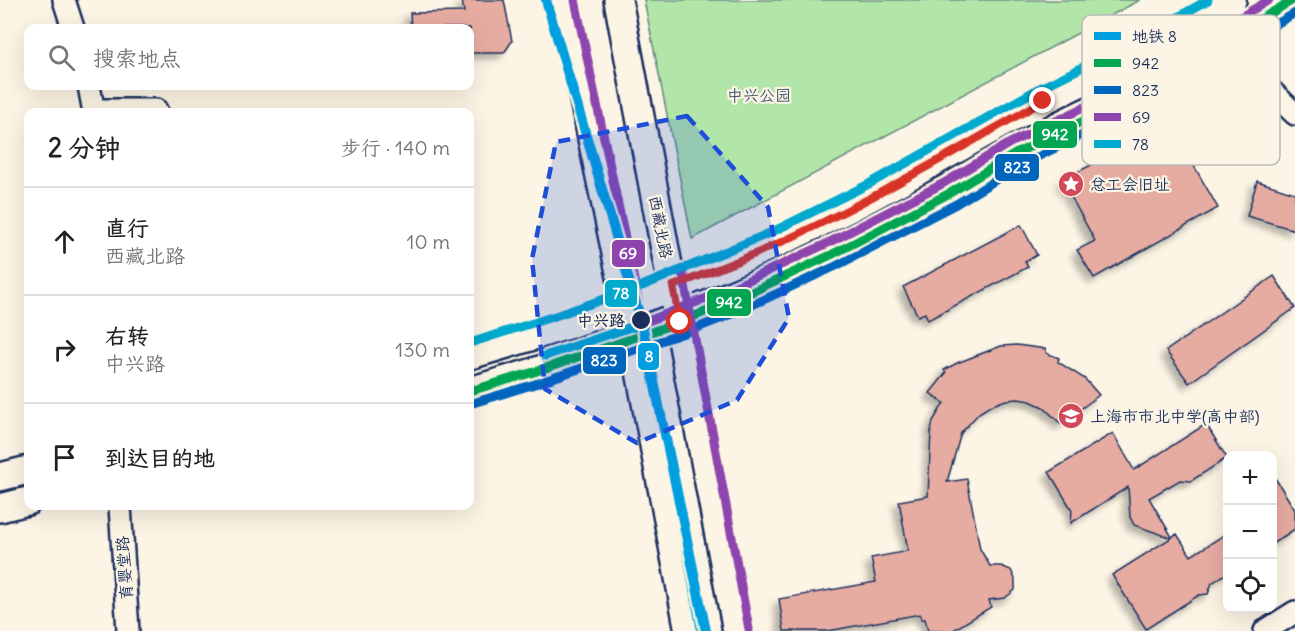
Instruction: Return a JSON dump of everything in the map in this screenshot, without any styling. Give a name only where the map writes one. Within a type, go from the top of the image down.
[{"type":"main road","points":[[563,0],[627,303],[689,631]]},
{"type":"main road","name":"西藏北路","points":[[618,0],[737,631]]},
{"type":"main road","points":[[1205,15],[1232,0]]},
{"type":"main road","points":[[1268,15],[1293,0]]},
{"type":"main road","points":[[474,354],[525,339],[627,303],[746,257],[819,223],[934,163],[1082,82]]},
{"type":"main road","points":[[474,390],[634,339],[730,302],[851,244],[950,193],[1015,154],[1082,122]]},
{"type":"main road","points":[[0,477],[24,471]]},
{"type":"main road","points":[[0,508],[24,502]]},
{"type":"street","points":[[64,0],[72,24]]},
{"type":"street","points":[[90,90],[93,108]]},
{"type":"street","points":[[1280,99],[1295,114]]},
{"type":"street","name":"育婴堂路","points":[[120,510],[128,631]]},
{"type":"street","points":[[1265,631],[1295,612]]},
{"type":"highlighted area","points":[[687,116],[768,207],[789,318],[737,400],[637,443],[545,389],[532,259],[556,142]]},
{"type":"green space","name":"中兴公园","points":[[644,0],[1140,0],[1112,15],[1082,15],[1082,31],[692,239]]},
{"type":"building","points":[[462,0],[504,0],[512,41],[504,53],[474,53],[474,24],[411,24],[410,13],[464,12]]},
{"type":"building","points":[[1091,165],[1194,165],[1218,208],[1094,278],[1077,250],[1095,241],[1062,180]]},
{"type":"building","points":[[1257,181],[1295,193],[1295,230],[1247,216]]},
{"type":"building","points":[[1021,225],[1037,255],[1025,262],[1028,267],[928,320],[925,313],[918,316],[903,287]]},
{"type":"building","points":[[1274,276],[1295,308],[1189,383],[1166,351]]},
{"type":"building","points":[[1017,345],[1046,349],[1046,353],[1059,358],[1058,362],[1085,379],[1099,395],[1061,424],[1043,407],[1030,401],[1006,400],[979,413],[961,433],[947,482],[967,479],[980,549],[990,566],[1001,566],[1011,570],[1015,579],[1015,590],[1005,598],[989,600],[991,607],[952,631],[928,631],[925,619],[921,619],[920,614],[828,631],[784,631],[779,599],[876,582],[871,558],[908,551],[899,501],[928,496],[931,431],[933,421],[944,403],[930,393],[946,373],[944,370],[1001,346]]},
{"type":"building","points":[[1206,424],[1223,452],[1223,461],[1191,481],[1180,480],[1149,498],[1172,537],[1177,534],[1191,556],[1223,536],[1223,576],[1212,583],[1208,594],[1199,595],[1146,629],[1112,575],[1171,538],[1134,525],[1130,517],[1128,487],[1071,523],[1072,510],[1049,472],[1113,433],[1134,470]]},
{"type":"building","points":[[1277,481],[1295,510],[1295,529],[1277,541]]},
{"type":"metro line","name":"8","points":[[546,0],[642,324],[706,631]]},
{"type":"transit line","name":"69","points":[[575,0],[643,323],[725,291],[826,244],[944,183],[1010,143],[1082,108]]},
{"type":"transit line","name":"78","points":[[1182,15],[1208,0]]},
{"type":"transit line","name":"69","points":[[1244,15],[1269,0]]},
{"type":"transit line","name":"942","points":[[1268,15],[1293,0]]},
{"type":"transit line","name":"823","points":[[1280,22],[1295,13]]},
{"type":"transit line","name":"78","points":[[474,342],[642,286],[770,233],[869,184],[1038,89],[1082,67]]},
{"type":"transit line","name":"942","points":[[474,390],[534,372],[680,322],[730,302],[831,255],[950,193],[1015,154],[1082,122]]},
{"type":"transit line","name":"823","points":[[474,403],[684,333],[735,313],[836,266],[956,204],[1021,165],[1082,135]]},
{"type":"transit line","name":"69","points":[[682,269],[749,629]]},
{"type":"transit line","name":"78","points":[[545,356],[631,327],[638,328],[645,333],[701,629]]},
{"type":"place","name":"总工会旧址","points":[[1071,184]]},
{"type":"place","name":"中兴路","points":[[641,320]]},
{"type":"place","name":"上海市市北中学(高中部)","points":[[1071,416]]},
{"type":"route","points":[[680,322],[673,286],[746,257],[819,223],[934,163],[1043,101]]}]
